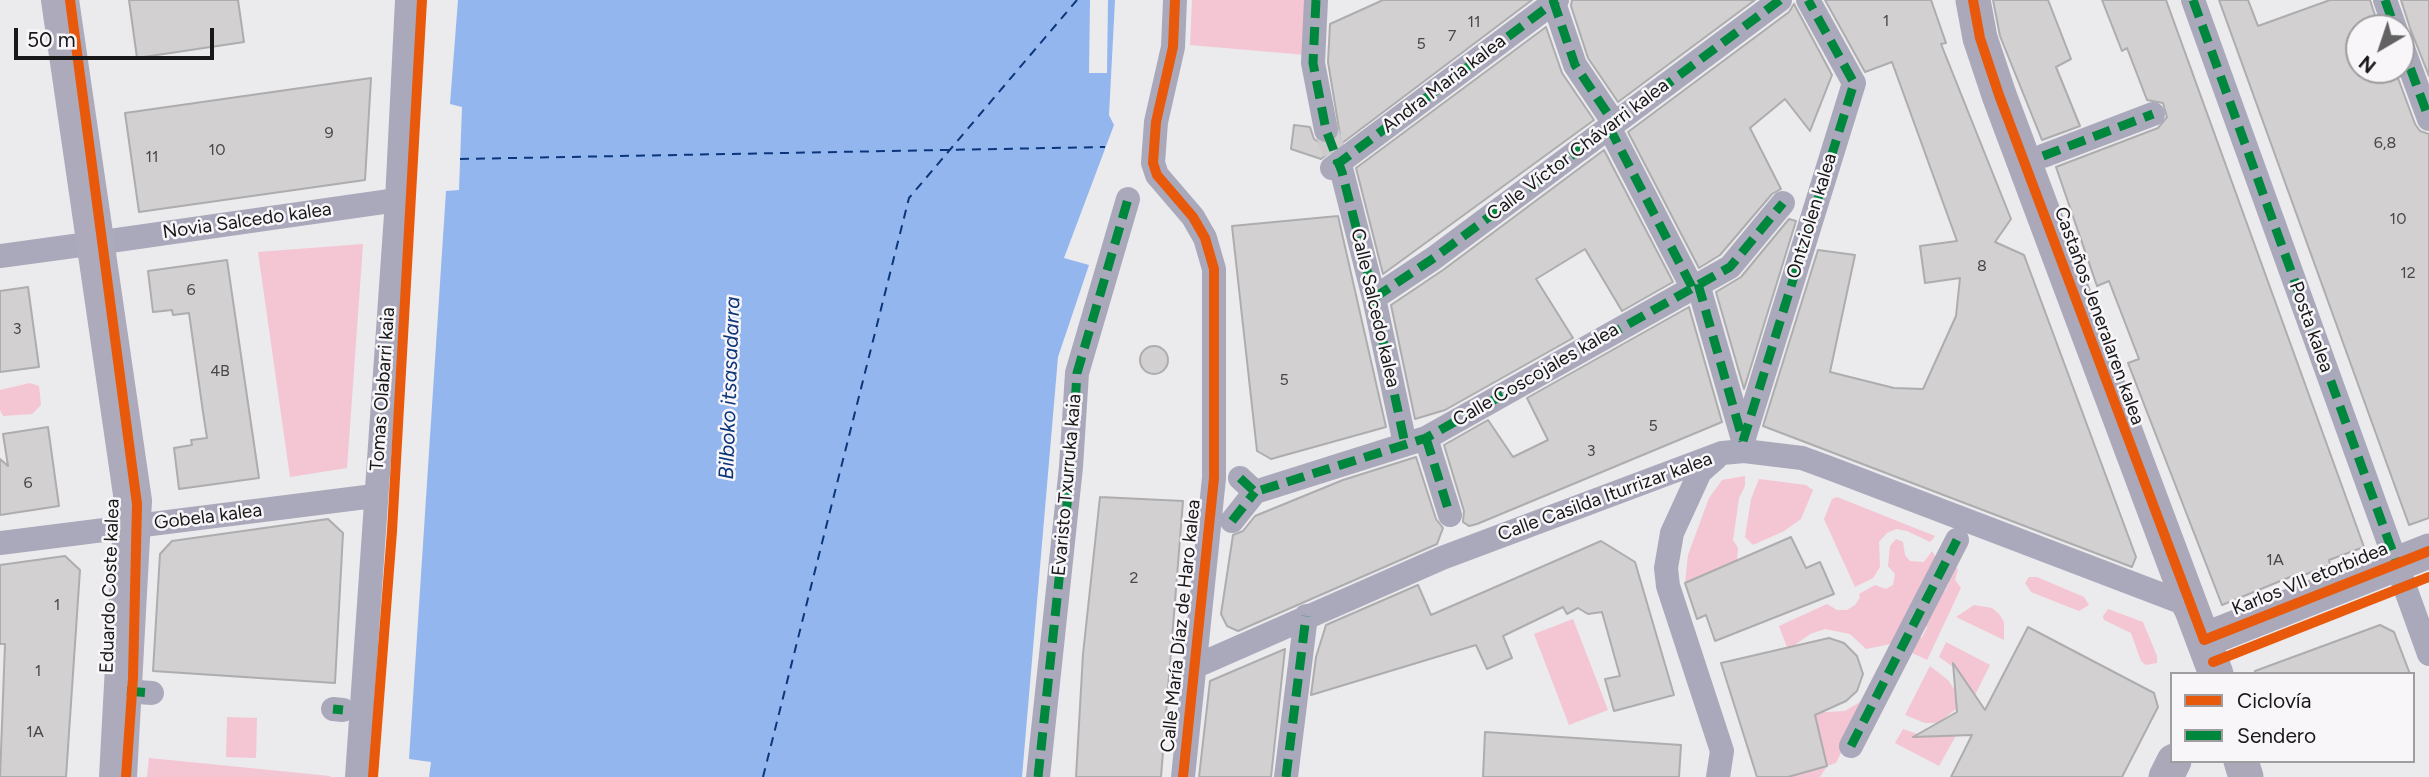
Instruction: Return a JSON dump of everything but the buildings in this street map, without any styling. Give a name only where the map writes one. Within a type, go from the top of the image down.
[{"type":"main road","name":"Eduardo Coste kalea","points":[[44,0],[88,244]]},
{"type":"main road","name":"Eduardo Coste kalea","points":[[60,0],[88,244],[127,526],[138,692],[118,777]]},
{"type":"main road","name":"Eduardo Coste kalea","points":[[102,777],[127,526]]},
{"type":"street","name":"Tomas Olabarri kaia","points":[[357,777],[374,496],[397,200],[407,0]]},
{"type":"street","name":"Calle María Díaz de Haro kalea","points":[[1175,0],[1173,47],[1156,122],[1153,163],[1157,175],[1193,217],[1205,238],[1214,269],[1214,478],[1183,777]]},
{"type":"street","points":[[1315,0],[1313,63],[1326,130]]},
{"type":"street","name":"Calle Víctor Chávarri kalea","points":[[1374,298],[1434,258],[1780,0]]},
{"type":"street","name":"Ontziolen kalea","points":[[1695,285],[1743,441],[1854,83],[1808,0]]},
{"type":"street","name":"Castaños Jeneralaren kalea","points":[[1973,0],[1980,38],[2208,665]]},
{"type":"street","name":"Posta kalea","points":[[2193,0],[2410,576],[2429,654]]},
{"type":"street","points":[[1555,1],[1575,65],[1611,125],[1695,285]]},
{"type":"street","name":"Andra Maria kalea","points":[[1337,170],[1555,1]]},
{"type":"street","points":[[2415,81],[2429,119]]},
{"type":"street","points":[[2043,156],[2153,114]]},
{"type":"street","name":"Calle Salcedo kalea","points":[[1337,170],[1415,441],[1450,515]]},
{"type":"street","name":"Evaristo Txurruka kaia","points":[[1038,777],[1071,467],[1077,373],[1128,199]]},
{"type":"street","name":"Novia Salcedo kalea","points":[[0,256],[397,200]]},
{"type":"street","name":"Calle Coscojales kalea","points":[[1232,521],[1247,485],[1415,441],[1730,267],[1783,203]]},
{"type":"street","points":[[1718,777],[1722,751],[1668,586],[1666,568],[1672,533],[1700,472],[1722,453]]},
{"type":"street","name":"Calle Casilda Iturrizar kalea","points":[[1194,667],[1442,558],[1722,453],[1775,453],[1801,458],[2180,602],[2208,665]]},
{"type":"street","name":"Gobela kalea","points":[[0,543],[374,496]]},
{"type":"street","points":[[1851,746],[1957,540]]},
{"type":"street","name":"Karlos VII etorbidea","points":[[2208,665],[2410,576],[2429,551]]},
{"type":"street","points":[[1286,777],[1306,616]]},
{"type":"shaded area","points":[[1192,0],[1307,0],[1306,55],[1190,45]]},
{"type":"shaded area","points":[[363,244],[347,468],[290,477],[258,252]]},
{"type":"shaded area","points":[[30,383],[39,386],[41,405],[32,414],[3,416],[0,410],[0,390]]},
{"type":"shaded area","points":[[1745,476],[1733,540],[1738,548],[1737,560],[1685,583],[1688,555],[1709,498],[1722,480]]},
{"type":"shaded area","points":[[1759,479],[1806,485],[1813,490],[1801,519],[1784,531],[1753,545],[1745,537],[1751,499]]},
{"type":"shaded area","points":[[1837,497],[1935,536],[1930,542],[1907,531],[1896,529],[1887,533],[1879,542],[1880,567],[1873,578],[1855,587],[1824,519],[1832,499]]},
{"type":"shaded area","points":[[1896,539],[1903,542],[1905,555],[1910,561],[1924,562],[1932,551],[1936,558],[1895,643],[1866,649],[1850,634],[1825,629],[1810,634],[1788,650],[1779,626],[1827,604],[1837,610],[1847,610],[1855,605],[1860,598],[1859,594],[1875,585],[1886,589],[1893,585],[1895,574],[1888,566],[1890,546]]},
{"type":"shaded area","points":[[1953,566],[1958,569],[1955,580],[1961,588],[1927,660],[1908,651],[1916,636],[1922,638],[1927,627],[1922,624],[1940,590],[1945,591]]},
{"type":"shaded area","points":[[2029,577],[2037,577],[2084,597],[2089,605],[2079,611],[2031,592],[2025,583]]},
{"type":"shaded area","points":[[1974,605],[1992,608],[1999,614],[2004,622],[2004,640],[1956,617]]},
{"type":"shaded area","points":[[2108,609],[2143,622],[2157,656],[2157,663],[2146,665],[2141,661],[2131,633],[2104,620],[2103,616]]},
{"type":"shaded area","points":[[1573,619],[1608,710],[1569,725],[1534,634]]},
{"type":"shaded area","points":[[1946,642],[1990,665],[1972,701],[1959,671],[1939,657]]},
{"type":"shaded area","points":[[1930,666],[1948,680],[1956,692],[1956,709],[1938,723],[1925,723],[1905,715]]},
{"type":"shaded area","points":[[1860,702],[1864,706],[1836,763],[1827,766],[1808,713],[1845,711]]},
{"type":"shaded area","points":[[227,717],[257,718],[256,758],[226,757]]},
{"type":"shaded area","points":[[1903,729],[1926,737],[1959,730],[1939,766],[1895,743]]},
{"type":"shaded area","points":[[149,758],[330,776],[330,777],[147,777]]},
{"type":"shaded area","points":[[1827,766],[1820,777],[1788,777]]},
{"type":"water","name":"Bilboko itsasadarra","points":[[458,0],[1115,0],[1109,115],[1114,125],[1064,258],[1089,265],[1058,357],[1022,777],[429,777],[431,762],[409,759],[446,191],[459,190],[462,107],[450,104]]},
{"type":"pier","points":[[1090,0],[1108,0],[1107,73],[1089,73]]},
{"type":"ferry route","points":[[763,777],[909,198],[1077,0]]},
{"type":"ferry route","points":[[460,159],[1105,147]]},
{"type":"tunnel","points":[[1326,130],[1342,172]]},
{"type":"marked path","points":[[1316,0],[1313,63],[1326,130],[1342,172],[1374,298],[1405,444]]},
{"type":"marked path","points":[[1553,0],[1575,65],[1614,123]]},
{"type":"marked path","points":[[1335,166],[1557,0]]},
{"type":"marked path","points":[[1374,298],[1434,258],[1780,0]]},
{"type":"marked path","points":[[1743,441],[1854,83],[1808,0]]},
{"type":"marked path","points":[[2193,0],[2397,564]]},
{"type":"marked path","points":[[2385,0],[2390,14]]},
{"type":"marked path","points":[[2415,81],[2429,119]]},
{"type":"marked path","points":[[2043,156],[2153,114]]},
{"type":"marked path","points":[[1609,127],[1692,287]]},
{"type":"marked path","points":[[1038,777],[1071,467],[1077,373],[1128,199]]},
{"type":"marked path","points":[[1240,478],[1255,492],[1426,438],[1730,267],[1783,203]]},
{"type":"marked path","points":[[1698,284],[1743,441]]},
{"type":"marked path","points":[[1426,438],[1450,515]]},
{"type":"marked path","points":[[1232,521],[1255,492]]},
{"type":"marked path","points":[[1851,746],[1957,540]]},
{"type":"marked path","points":[[1286,777],[1306,616]]},
{"type":"marked path","points":[[127,691],[152,693]]},
{"type":"marked path","points":[[333,709],[343,710]]},
{"type":"cycle path","points":[[70,0],[137,504],[133,678],[126,777]]},
{"type":"cycle path","points":[[373,777],[392,531],[422,0]]},
{"type":"cycle path","points":[[1175,0],[1173,47],[1156,122],[1153,163],[1157,175],[1193,217],[1205,238],[1214,269],[1214,478],[1183,777]]},
{"type":"cycle path","points":[[1973,0],[1980,38],[1999,95],[2204,640]]},
{"type":"cycle path","points":[[2204,640],[2429,551]]},
{"type":"cycle path","points":[[2213,662],[2429,577]]}]
